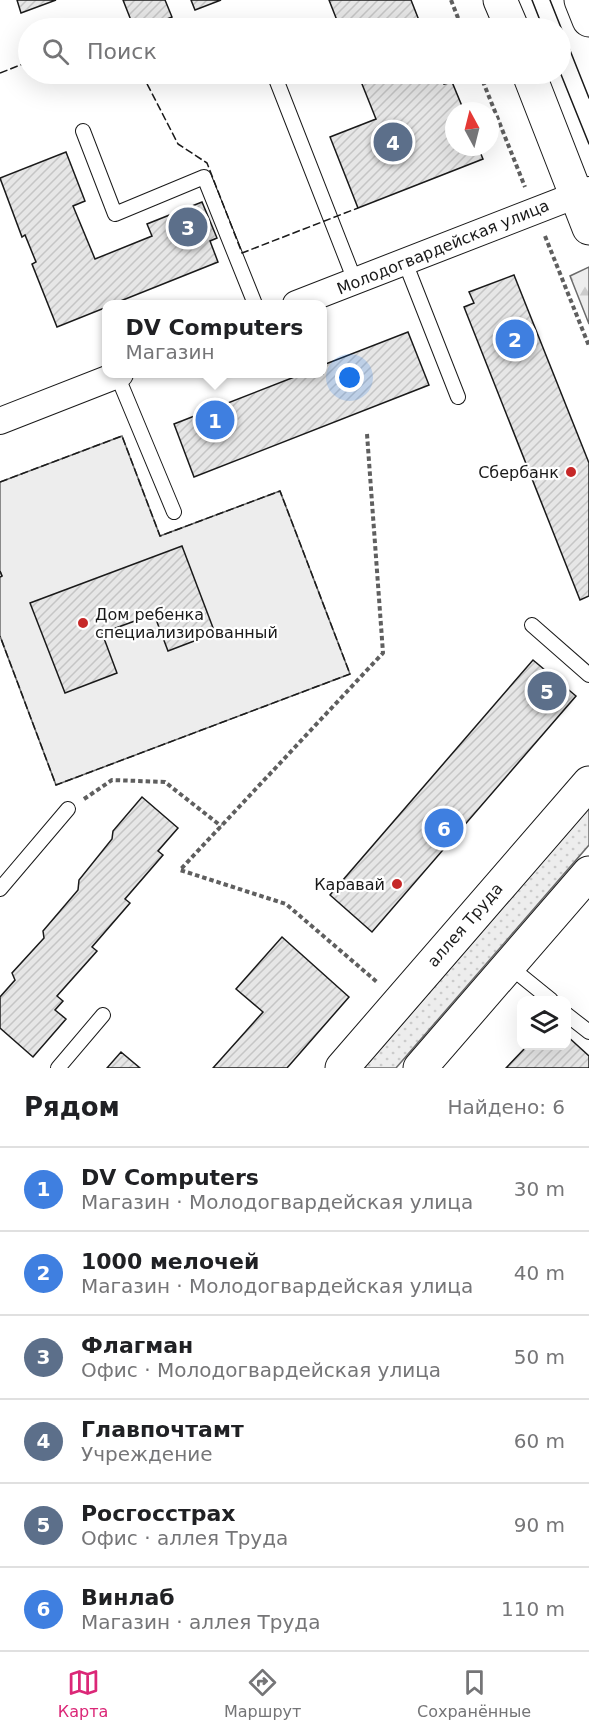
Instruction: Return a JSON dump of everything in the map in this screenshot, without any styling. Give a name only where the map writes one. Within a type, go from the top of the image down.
[{"type":"main road","points":[[501,0],[508,18]]},
{"type":"main road","points":[[581,0],[589,20]]},
{"type":"main road","points":[[534,84],[583,192],[589,228]]},
{"type":"main road","name":"аллея Труда","points":[[342,1068],[589,783]]},
{"type":"main road","points":[[420,1068],[589,873]]},
{"type":"street","name":"Молодогвардейская улица","points":[[306,300],[583,192]]},
{"type":"street","points":[[0,421],[109,378]]},
{"type":"lane","points":[[278,84],[355,281]]},
{"type":"lane","points":[[83,131],[115,214],[204,177],[253,300]]},
{"type":"lane","points":[[405,262],[458,397]]},
{"type":"lane","points":[[121,378],[174,512]]},
{"type":"lane","points":[[532,625],[589,675]]},
{"type":"lane","points":[[0,889],[68,809]]},
{"type":"lane","points":[[509,966],[546,996]]},
{"type":"lane","points":[[57,1068],[103,1015]]},
{"type":"lane","points":[[571,1017],[589,1032]]},
{"type":"path","points":[[451,0],[458,18]]},
{"type":"path","points":[[367,434],[383,653],[180,870],[286,904],[382,986]]},
{"type":"path","points":[[68,809],[112,780],[165,782],[221,826]]},
{"type":"green space","points":[[589,267],[589,324],[570,276]]},
{"type":"green space","points":[[589,808],[589,845],[396,1068],[364,1068]]},
{"type":"shaded area","points":[[122,436],[160,536],[280,491],[350,674],[56,785],[0,636],[0,577],[2,576],[0,571],[0,482]]},
{"type":"building","points":[[17,0],[56,0],[21,13]]},
{"type":"building","points":[[123,0],[165,0],[172,17],[169,18],[130,18]]},
{"type":"building","points":[[191,0],[221,0],[195,10]]},
{"type":"building","points":[[329,0],[411,0],[418,18],[336,18]]},
{"type":"building","points":[[362,84],[453,84],[460,102],[445,102],[445,156],[482,156],[483,159],[358,208],[330,137],[376,119]]},
{"type":"building","points":[[66,152],[85,201],[73,206],[95,259],[152,236],[147,224],[202,202],[217,238],[210,241],[218,262],[123,300],[102,300],[102,309],[57,327],[32,264],[36,262],[25,235],[22,237],[0,178]]},
{"type":"building","points":[[514,275],[589,463],[589,596],[580,600],[464,307],[474,303],[469,292]]},
{"type":"building","points":[[408,332],[429,385],[194,477],[174,424],[292,378],[327,378],[327,363]]},
{"type":"building","name":"Дом ребенка специализированный","points":[[182,546],[215,633],[168,651],[154,614],[102,633],[117,673],[65,693],[30,603]]},
{"type":"building","points":[[533,660],[576,696],[372,932],[330,895]]},
{"type":"building","points":[[142,797],[178,828],[158,851],[163,855],[125,899],[130,903],[92,947],[97,951],[57,996],[63,1001],[55,1010],[66,1019],[33,1057],[0,1028],[0,997],[15,980],[12,973],[44,938],[43,931],[78,890],[79,880],[112,839],[113,831]]},
{"type":"building","points":[[282,937],[349,997],[287,1068],[213,1068],[263,1012],[236,989]]},
{"type":"building","points":[[571,1040],[589,1056],[589,1068],[506,1068],[523,1050],[571,1050]]},
{"type":"building","points":[[121,1052],[140,1068],[107,1068]]},
{"type":"tram line","points":[[532,0],[539,18]]},
{"type":"tram line","points":[[550,0],[557,18]]},
{"type":"tram line","points":[[571,53],[589,98]]},
{"type":"tram line","points":[[565,84],[589,144]]},
{"type":"fence","points":[[0,73],[18,66]]},
{"type":"fence","points":[[147,84],[178,144],[207,163],[242,253],[358,208]]},
{"type":"fence","points":[[0,482],[122,436],[160,536],[280,491],[350,674],[56,785],[0,636]]},
{"type":"fence","points":[[0,571],[2,576],[0,577]]},
{"type":"place","name":"Главпочтамт","points":[[393,142]]},
{"type":"place","name":"Флагман","points":[[188,227]]},
{"type":"place","name":"1000 мелочей","points":[[515,339]]},
{"type":"place","name":"DV Computers","points":[[215,420]]},
{"type":"place","name":"Сбербанк","points":[[571,472]]},
{"type":"place","name":"Дом ребенка специализированный","points":[[83,623]]},
{"type":"place","name":"Росгосстрах","points":[[547,691]]},
{"type":"place","name":"Винлаб","points":[[444,828]]},
{"type":"place","name":"Каравай","points":[[397,884]]}]
